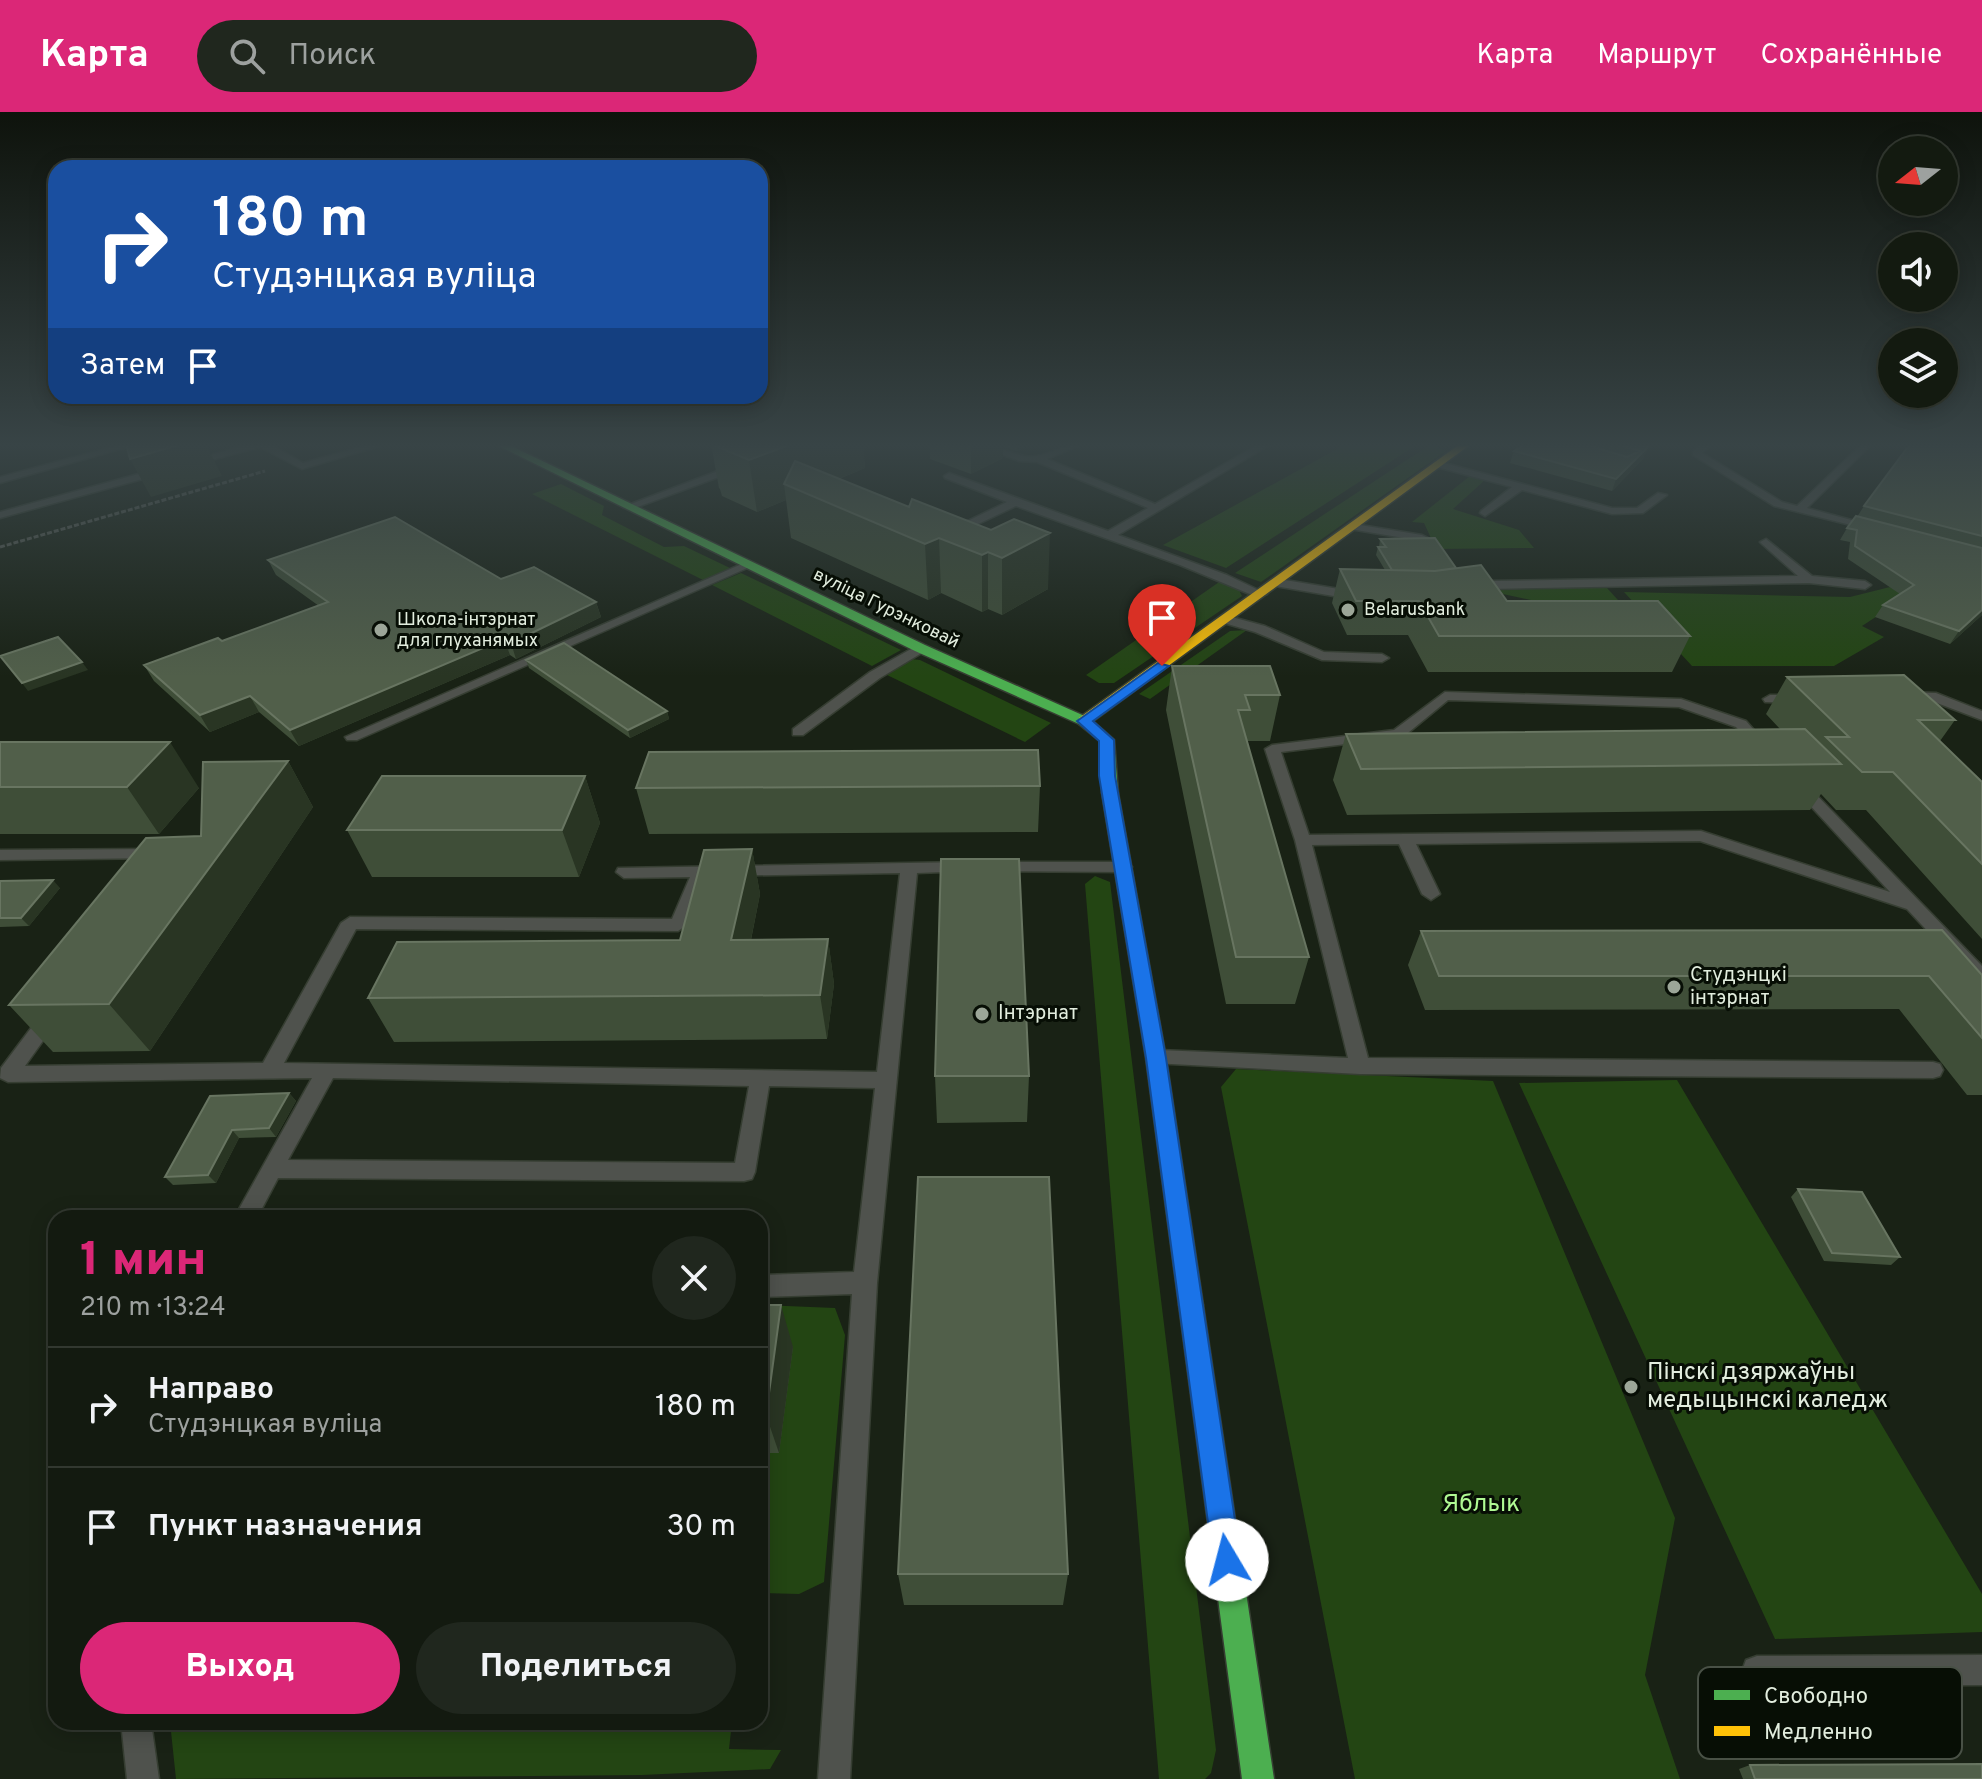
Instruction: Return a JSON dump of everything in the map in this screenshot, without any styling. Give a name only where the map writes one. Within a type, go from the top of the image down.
[{"type":"street","name":"вуліца Гурэнковай","points":[[659,522],[920,648],[1084,721]]},
{"type":"street","points":[[1258,1779],[1156,1058],[1107,776],[1107,740],[1084,721],[1361,522]]},
{"type":"lane","points":[[938,540],[975,522]]},
{"type":"lane","points":[[1073,522],[1261,594]]},
{"type":"lane","points":[[1111,534],[1130,522]]},
{"type":"lane","points":[[1846,522],[1891,533]]},
{"type":"lane","points":[[1354,527],[1422,538]]},
{"type":"lane","points":[[1766,542],[1809,579]]},
{"type":"lane","points":[[352,737],[748,565]]},
{"type":"lane","points":[[1453,596],[1469,595],[1488,585],[1809,579],[1865,585]]},
{"type":"lane","points":[[1279,583],[1343,596],[1374,596]]},
{"type":"lane","points":[[1228,620],[1260,629],[1322,656],[1382,658]]},
{"type":"lane","points":[[798,732],[875,675],[920,648]]},
{"type":"lane","points":[[1360,1066],[1303,840],[1272,749],[1398,734],[1445,696],[1681,703],[1741,724],[1982,977]]},
{"type":"lane","points":[[1887,697],[1931,696],[1982,716]]},
{"type":"lane","points":[[1770,699],[1814,698]]},
{"type":"lane","points":[[1303,840],[1701,836],[1913,905]]},
{"type":"lane","points":[[1405,839],[1431,894]]},
{"type":"lane","points":[[0,855],[170,854],[152,879]]},
{"type":"lane","points":[[834,1779],[865,1283],[909,867]]},
{"type":"lane","points":[[624,872],[1124,867]]},
{"type":"lane","points":[[269,1071],[350,923],[678,925],[701,870]]},
{"type":"lane","points":[[62,1001],[8,1074],[327,1070],[886,1080]]},
{"type":"lane","points":[[1156,1058],[1360,1066],[1933,1070]]},
{"type":"lane","points":[[249,1210],[327,1070]]},
{"type":"lane","points":[[272,1169],[744,1172],[760,1078]]},
{"type":"lane","points":[[768,1286],[865,1283]]},
{"type":"lane","points":[[1962,1670],[1982,1670]]},
{"type":"lane","points":[[137,1730],[143,1779]]},
{"type":"path","points":[[0,547],[87,522]]},
{"type":"green space","points":[[587,522],[615,522],[664,547],[684,546],[730,568],[703,580]]},
{"type":"green space","points":[[1205,522],[1298,522],[1226,568],[1163,545]]},
{"type":"green space","points":[[1313,522],[1346,522],[1261,582],[1235,573]]},
{"type":"green space","points":[[1412,522],[1493,522],[1519,530],[1534,548],[1436,549],[1424,523]]},
{"type":"green space","points":[[741,573],[901,650],[872,666],[712,585]]},
{"type":"green space","points":[[1222,580],[1239,590],[1242,596],[1114,683],[1099,683],[1086,675]]},
{"type":"green space","points":[[1494,587],[1607,588],[1639,623],[1489,591]]},
{"type":"green space","points":[[1890,587],[1911,594],[1862,626],[1884,637],[1834,666],[1692,666],[1624,592],[1850,597]]},
{"type":"green space","points":[[1247,630],[1150,699],[1139,694],[1230,631]]},
{"type":"green space","points":[[911,659],[920,660],[1051,723],[1025,742],[885,674]]},
{"type":"green space","points":[[1095,876],[1110,882],[1216,1750],[1211,1773],[1205,1779],[1159,1779],[1085,884]]},
{"type":"green space","name":"Яблык","points":[[1236,1069],[1493,1081],[1675,1518],[1645,1675],[1680,1779],[1355,1779],[1221,1087]]},
{"type":"green space","points":[[1677,1080],[1982,1594],[1982,1632],[1775,1639],[1519,1083]]},
{"type":"green space","points":[[768,1305],[835,1308],[845,1335],[824,1582],[799,1594],[768,1593],[768,1453],[779,1452],[768,1391]]},
{"type":"green space","points":[[171,1730],[731,1730],[729,1749],[781,1750],[770,1769],[642,1775],[176,1779]]},
{"type":"building","points":[[381,522],[403,522],[501,579],[534,567],[596,602],[511,643],[504,639],[290,730],[250,696],[200,715],[144,665],[218,638],[222,641],[328,602],[268,560]]},
{"type":"building","points":[[873,522],[970,522],[991,530],[1008,522],[1021,522],[1050,533],[1002,558],[988,552],[982,555],[939,538],[925,544]]},
{"type":"building","points":[[1852,522],[1879,522],[1982,548],[1982,610],[1959,631],[1883,605],[1914,585],[1855,546],[1857,530],[1847,528]]},
{"type":"building","points":[[1926,522],[1982,522],[1982,536]]},
{"type":"building","points":[[1435,538],[1456,568],[1392,570],[1378,547],[1386,547],[1380,539]]},
{"type":"building","points":[[1481,565],[1507,601],[1658,601],[1690,636],[1439,636],[1419,601],[1356,601],[1340,569],[1435,571]]},
{"type":"building","points":[[58,637],[82,662],[22,683],[0,656]]},
{"type":"building","points":[[564,643],[667,711],[628,730],[526,660]]},
{"type":"building","points":[[1172,666],[1270,666],[1280,695],[1245,695],[1250,710],[1238,710],[1309,957],[1236,957]]},
{"type":"building","points":[[1904,675],[1955,720],[1918,720],[1982,782],[1982,864],[1893,772],[1862,772],[1826,737],[1849,737],[1787,677]]},
{"type":"building","points":[[1805,729],[1841,764],[1361,769],[1346,734]]},
{"type":"building","points":[[0,742],[170,742],[127,787],[0,787]]},
{"type":"building","points":[[1038,750],[1040,786],[636,788],[649,752]]},
{"type":"building","points":[[288,761],[109,1004],[9,1005],[146,838],[201,836],[203,762]]},
{"type":"building","points":[[382,776],[585,776],[562,830],[347,830]]},
{"type":"building","points":[[752,849],[731,940],[828,939],[820,995],[368,998],[397,942],[680,940],[704,850]]},
{"type":"building","name":"Інтэрнат","points":[[941,859],[1019,859],[1029,1076],[935,1076]]},
{"type":"building","points":[[53,880],[21,918],[0,918],[0,881]]},
{"type":"building","points":[[1942,930],[1982,975],[1982,1038],[1929,976],[1439,976],[1421,931]]},
{"type":"building","points":[[289,1093],[269,1128],[232,1130],[208,1175],[165,1177],[210,1096]]},
{"type":"building","points":[[918,1177],[1049,1177],[1068,1574],[898,1574]]},
{"type":"building","points":[[1798,1189],[1862,1192],[1900,1257],[1832,1253]]},
{"type":"building","points":[[768,1305],[781,1305],[768,1400]]},
{"type":"building","points":[[1982,1764],[1982,1779],[1755,1779],[1750,1765]]},
{"type":"traffic: fast","points":[[660,522],[920,648],[1084,721],[1107,740],[1110,793]]},
{"type":"traffic: fast","points":[[1191,1305],[1258,1779]]},
{"type":"traffic: slow","points":[[1084,721],[1359,522]]},
{"type":"traffic: slow","points":[[1110,793],[1156,1058],[1191,1305]]},
{"type":"place","name":"Belarusbank","points":[[1348,610]]},
{"type":"place","name":"Школа-інтэрнат для глуханямых","points":[[381,630]]},
{"type":"place","name":"Студэнцкі інтэрнат","points":[[1674,987]]},
{"type":"place","name":"Інтэрнат","points":[[982,1014]]},
{"type":"place","name":"Пінскі дзяржаўны медыцынскі каледж","points":[[1631,1387]]},
{"type":"route","points":[[1162,666],[1084,721],[1107,740],[1107,776],[1156,1058],[1227,1560]]}]
